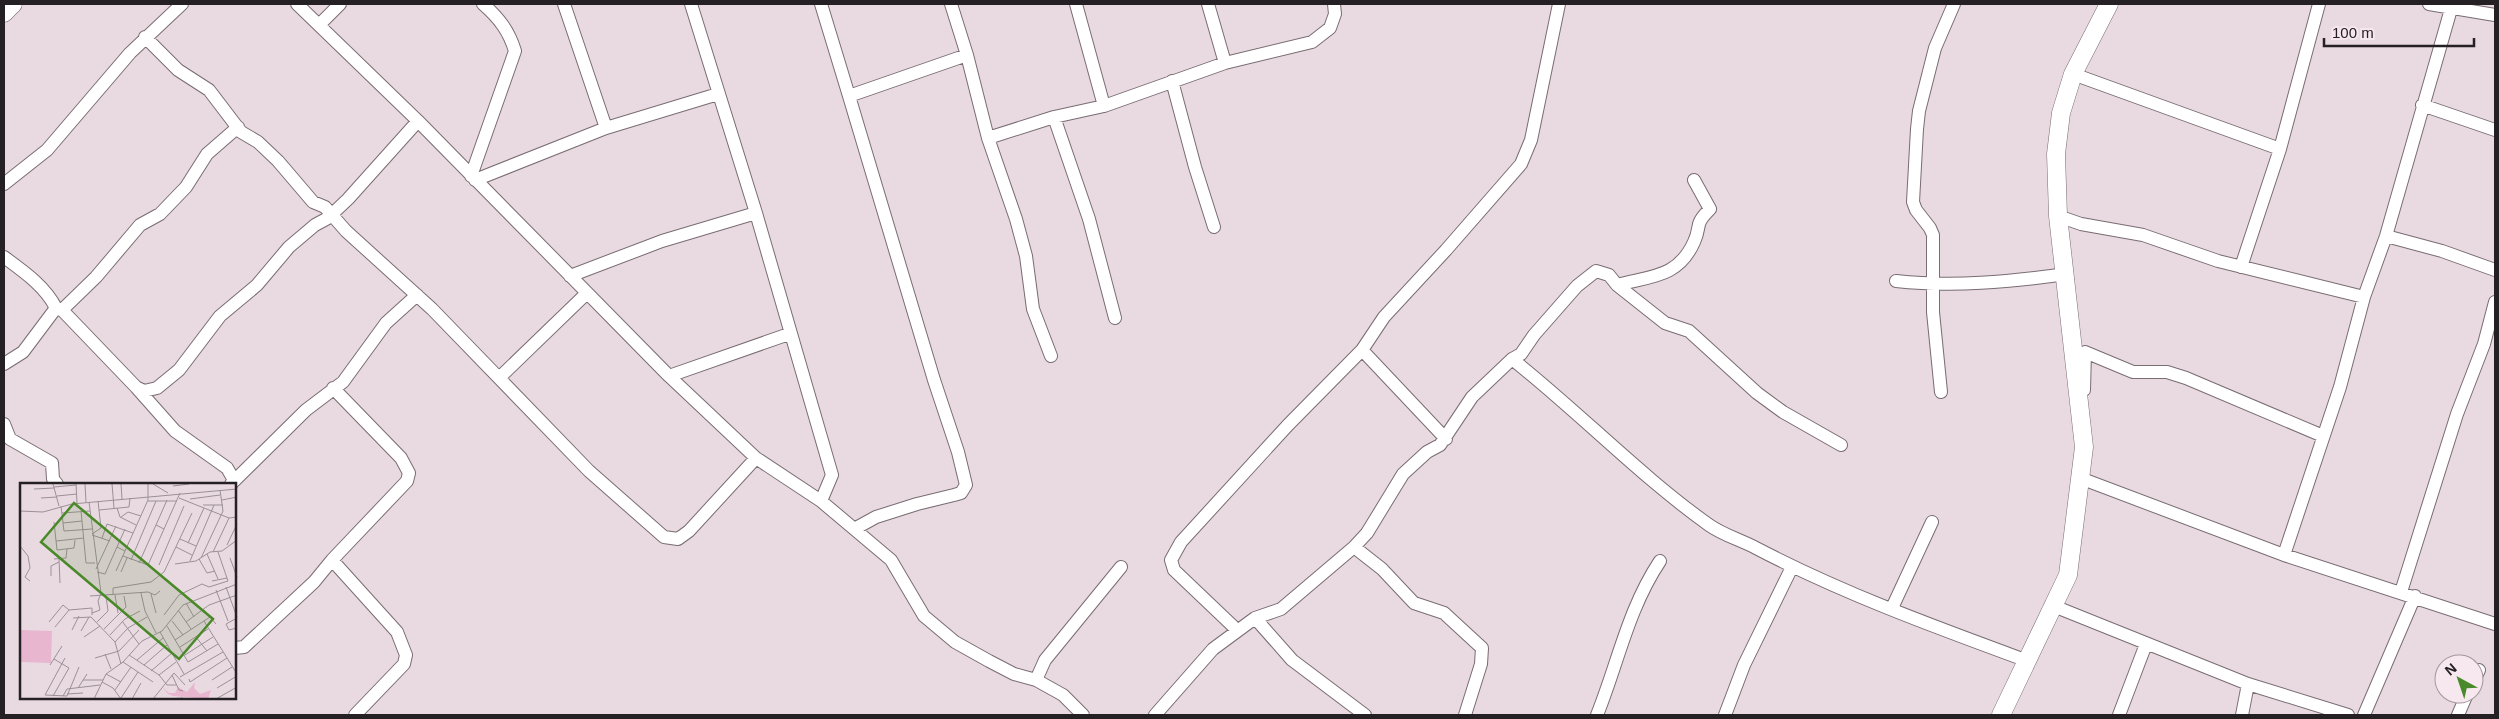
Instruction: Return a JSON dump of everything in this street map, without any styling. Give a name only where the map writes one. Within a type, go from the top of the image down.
[{"type":"street","points":[[4,13],[13,4]]},
{"type":"street","points":[[4,184],[46,150],[145,37],[182,4]]},
{"type":"street","points":[[297,4],[418,121],[669,376],[756,458],[821,501],[856,528],[891,560],[924,616],[955,642],[1014,674],[1036,680],[1063,695],[1083,715]]},
{"type":"street","points":[[319,25],[340,4]]},
{"type":"street","points":[[473,178],[515,52],[510,34],[499,18],[483,4]]},
{"type":"street","points":[[564,4],[606,128]]},
{"type":"street","points":[[691,4],[756,213],[789,334],[832,475],[821,501]]},
{"type":"street","points":[[821,4],[934,380],[958,452],[966,485],[961,493],[876,516],[856,528]]},
{"type":"street","points":[[951,4],[967,55],[988,138],[1016,219],[1026,256],[1033,309],[1051,356]]},
{"type":"street","points":[[1076,4],[1104,106]]},
{"type":"street","points":[[1208,4],[1225,64]]},
{"type":"street","points":[[988,138],[1054,117],[1104,106],[1225,64],[1312,42],[1330,28],[1335,14],[1334,4]]},
{"type":"street","points":[[1236,630],[1174,570],[1171,560],[1182,542],[1288,425],[1362,350],[1384,317],[1521,164],[1531,140],[1559,4]]},
{"type":"street","points":[[1941,392],[1934,312],[1933,234],[1916,210],[1913,202],[1918,111],[1935,48],[1954,4]]},
{"type":"street","points":[[2084,448],[2058,216],[2056,154],[2061,113],[2073,74],[2109,4]]},
{"type":"street","points":[[2241,267],[2280,149],[2319,4]]},
{"type":"street","points":[[2429,4],[2495,15]]},
{"type":"street","points":[[2284,555],[2340,387],[2364,297],[2386,236],[2451,9]]},
{"type":"street","points":[[145,37],[178,70],[209,90],[238,127],[278,161],[313,202],[332,214],[346,231],[417,295],[590,471],[664,537],[678,539],[689,531],[756,458]]},
{"type":"street","points":[[848,96],[967,55]]},
{"type":"street","points":[[2073,74],[2280,149]]},
{"type":"street","points":[[1172,81],[1195,168],[1214,226]]},
{"type":"street","points":[[473,178],[606,128],[718,94]]},
{"type":"street","points":[[2422,105],[2495,130]]},
{"type":"street","points":[[1054,117],[1089,219],[1115,318]]},
{"type":"street","points":[[136,388],[144,391],[157,388],[179,370],[220,316],[258,285],[289,247],[315,225],[332,214],[418,121]]},
{"type":"street","points":[[4,364],[23,352],[59,309],[96,277],[140,225],[160,214],[186,187],[207,154],[238,127]]},
{"type":"street","points":[[1617,285],[1659,276],[1680,262],[1690,252],[1695,239],[1698,221],[1710,209],[1694,180]]},
{"type":"street","points":[[570,276],[662,241],[756,213]]},
{"type":"street","points":[[2058,216],[2081,224],[2143,235],[2241,267],[2364,297]]},
{"type":"street","points":[[2386,236],[2442,251],[2495,270]]},
{"type":"street","points":[[4,257],[50,296],[59,309],[175,431],[227,468],[232,482],[306,410],[343,382],[386,323],[417,295]]},
{"type":"street","points":[[1161,713],[1213,648],[1236,630],[1256,618],[1281,609],[1354,547],[1367,532],[1403,474],[1446,438],[1466,404],[1512,359],[1521,354],[1534,335],[1577,286],[1596,271],[1609,275],[1617,285],[1666,324],[1689,330],[1758,393],[1783,412],[1841,445]]},
{"type":"street","points":[[1896,281],[1935,285],[2005,282],[2066,274]]},
{"type":"street","points":[[498,378],[587,293]]},
{"type":"street","points":[[2401,592],[2457,414],[2490,345],[2495,302]]},
{"type":"street","points":[[669,376],[789,334]]},
{"type":"street","points":[[1362,350],[1446,438]]},
{"type":"street","points":[[2001,715],[2025,660],[2068,575],[2084,448],[2085,352],[2133,372],[2167,372],[2186,378],[2323,436]]},
{"type":"street","points":[[1512,359],[1551,390],[1670,496],[1711,527],[1792,567],[2025,660]]},
{"type":"street","points":[[236,648],[244,647],[314,582],[332,560],[402,489],[407,481],[409,473],[400,458],[334,388]]},
{"type":"street","points":[[4,424],[10,439],[52,463],[56,483]]},
{"type":"street","points":[[2080,478],[2284,555],[2415,596],[2495,624]]},
{"type":"street","points":[[1892,608],[1932,522]]},
{"type":"street","points":[[1354,547],[1382,569],[1414,603],[1444,613],[1482,648],[1481,664],[1465,715]]},
{"type":"street","points":[[332,560],[397,632],[406,655],[404,664],[355,715]]},
{"type":"street","points":[[1597,715],[1629,620],[1646,581],[1660,561]]},
{"type":"street","points":[[1036,680],[1045,660],[1121,567]]},
{"type":"street","points":[[1725,715],[1744,664],[1792,567]]},
{"type":"street","points":[[2364,715],[2415,596]]},
{"type":"street","points":[[2052,605],[2248,684],[2348,715]]},
{"type":"street","points":[[1256,618],[1292,660],[1365,715]]},
{"type":"street","points":[[2119,715],[2146,644]]},
{"type":"street","points":[[2242,715],[2248,684]]}]
